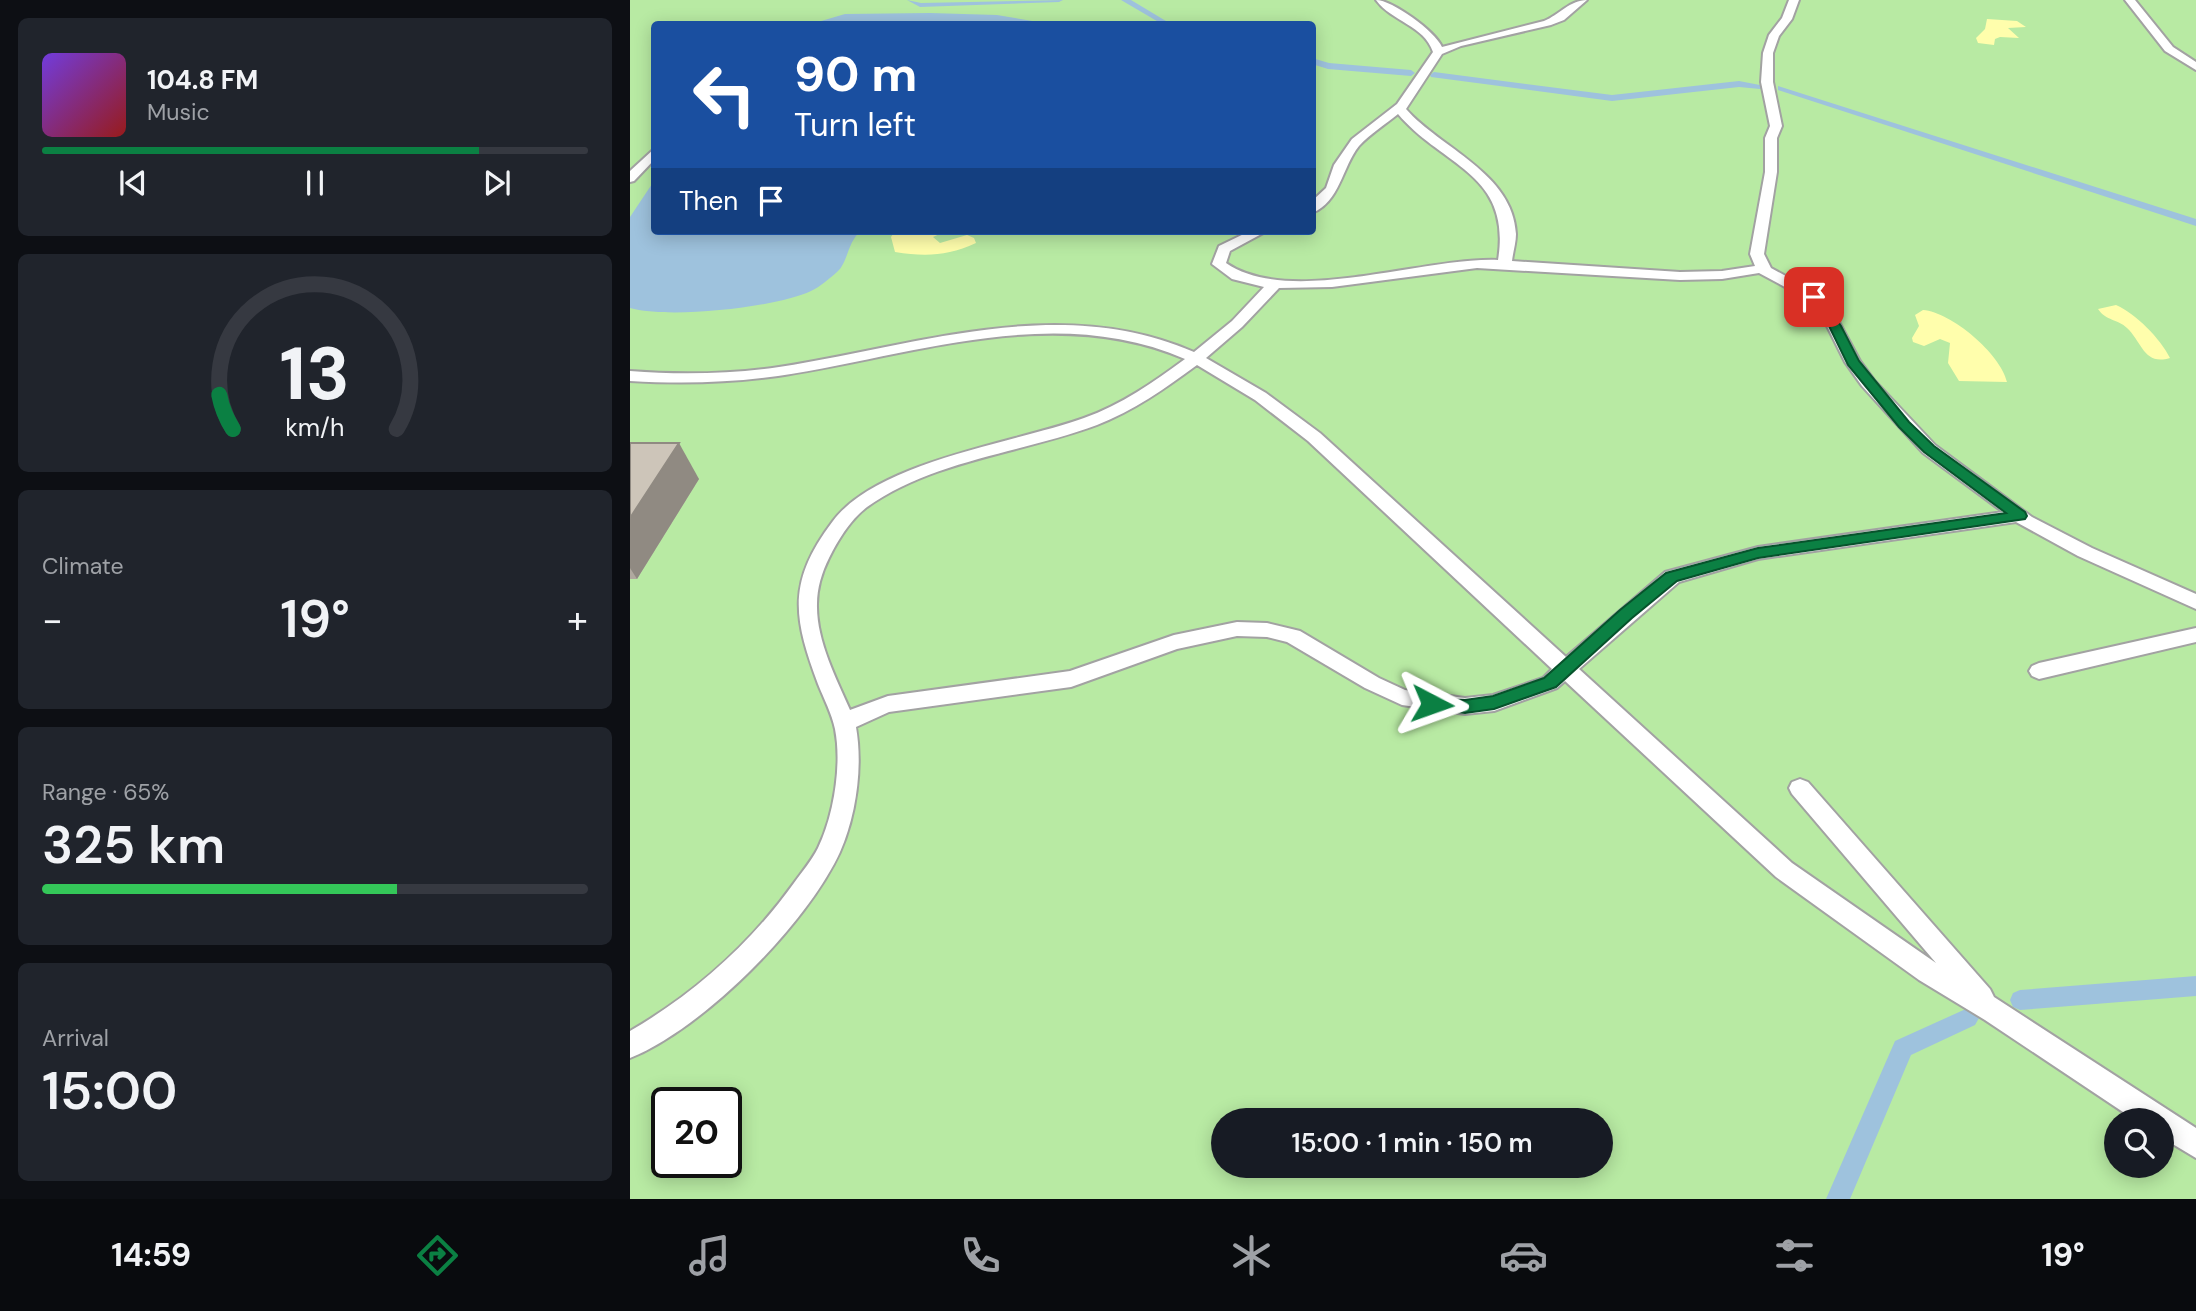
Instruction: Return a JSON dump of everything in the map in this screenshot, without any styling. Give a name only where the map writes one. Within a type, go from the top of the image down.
[{"type":"lane","points":[[1381,0],[1386,7],[1417,24],[1437,45],[1438,52]]},
{"type":"lane","points":[[1316,205],[1332,189],[1340,165],[1356,142],[1401,106],[1438,52],[1458,44],[1547,23],[1566,14],[1582,0]]},
{"type":"lane","points":[[1794,0],[1787,19],[1774,35],[1768,53],[1767,82],[1776,127],[1771,138],[1771,172],[1757,254],[1764,268],[1814,297],[1826,310],[1860,373],[1904,425],[1929,449],[2019,516],[2085,552],[2196,602]]},
{"type":"lane","points":[[2130,0],[2169,49],[2196,67]]},
{"type":"lane","points":[[1401,106],[1406,116],[1465,165],[1497,200],[1509,233],[1505,264]]},
{"type":"lane","points":[[630,178],[651,156]]},
{"type":"lane","points":[[1252,235],[1224,249],[1219,264],[1233,275],[1274,285],[1331,282],[1458,265],[1505,264],[1682,276],[1728,274],[1764,268]]},
{"type":"lane","points":[[630,1045],[688,1009],[724,977],[778,923],[830,849],[839,820],[846,759],[844,724],[814,648],[806,607],[807,586],[813,570],[850,511],[869,496],[911,477],[1045,438],[1097,419],[1136,397],[1194,358],[1248,314],[1274,285]]},
{"type":"lane","points":[[630,376],[710,377],[797,369],[986,331],[1061,329],[1111,333],[1161,345],[1194,358],[1258,393],[1314,437],[1784,870],[1928,972],[1994,1011],[2140,1108]]},
{"type":"lane","points":[[844,724],[864,712],[888,704],[1071,679],[1174,642],[1237,629],[1267,630],[1293,636],[1372,683],[1402,697],[1432,704],[1465,706],[1494,703],[1550,683],[1626,614],[1672,577],[1758,553],[2019,516]]},
{"type":"lane","points":[[2039,671],[2196,635]]},
{"type":"lane","points":[[1800,788],[1994,1011]]},
{"type":"lane","points":[[2174,1130],[2196,1144]]},
{"type":"green space","points":[[630,0],[2196,0],[2196,1199],[630,1199]]},
{"type":"sand","points":[[1987,19],[2017,21],[2026,27],[2008,28],[2019,38],[2000,37],[1995,39],[1994,45],[1978,43],[1976,38],[1985,29]]},
{"type":"sand","points":[[937,235],[933,237],[940,243],[967,235],[974,238],[976,243],[955,251],[917,255],[895,252],[891,237]]},
{"type":"sand","points":[[2116,305],[2147,327],[2170,358],[2161,360],[2149,356],[2127,328],[2098,309]]},
{"type":"sand","points":[[1923,310],[1947,318],[1973,336],[1995,359],[2007,382],[1959,381],[1948,363],[1950,343],[1940,339],[1924,346],[1913,342],[1912,338],[1919,326],[1915,315]]},
{"type":"water","points":[[845,14],[997,15],[1032,21],[821,21]]},
{"type":"water","points":[[651,186],[651,235],[857,235],[837,272],[814,289],[794,297],[721,310],[647,311],[630,308],[630,217]]},
{"type":"building","points":[[630,443],[679,443],[630,518]]},
{"type":"waterway","points":[[911,0],[920,5],[1059,0]]},
{"type":"waterway","points":[[1125,0],[1162,21]]},
{"type":"waterway","points":[[1316,62],[1328,66],[1411,73]]},
{"type":"waterway","points":[[1434,75],[1612,98],[1739,84],[1760,86]]},
{"type":"waterway","points":[[1781,88],[2196,223]]},
{"type":"waterway","points":[[2020,1000],[2196,986]]},
{"type":"waterway","points":[[1838,1199],[1903,1048],[1968,1018]]},
{"type":"route","points":[[1432,704],[1465,706],[1494,703],[1550,683],[1626,614],[1672,577],[1758,553],[2019,516],[1929,449],[1904,425],[1853,362],[1826,310],[1814,297]]}]
